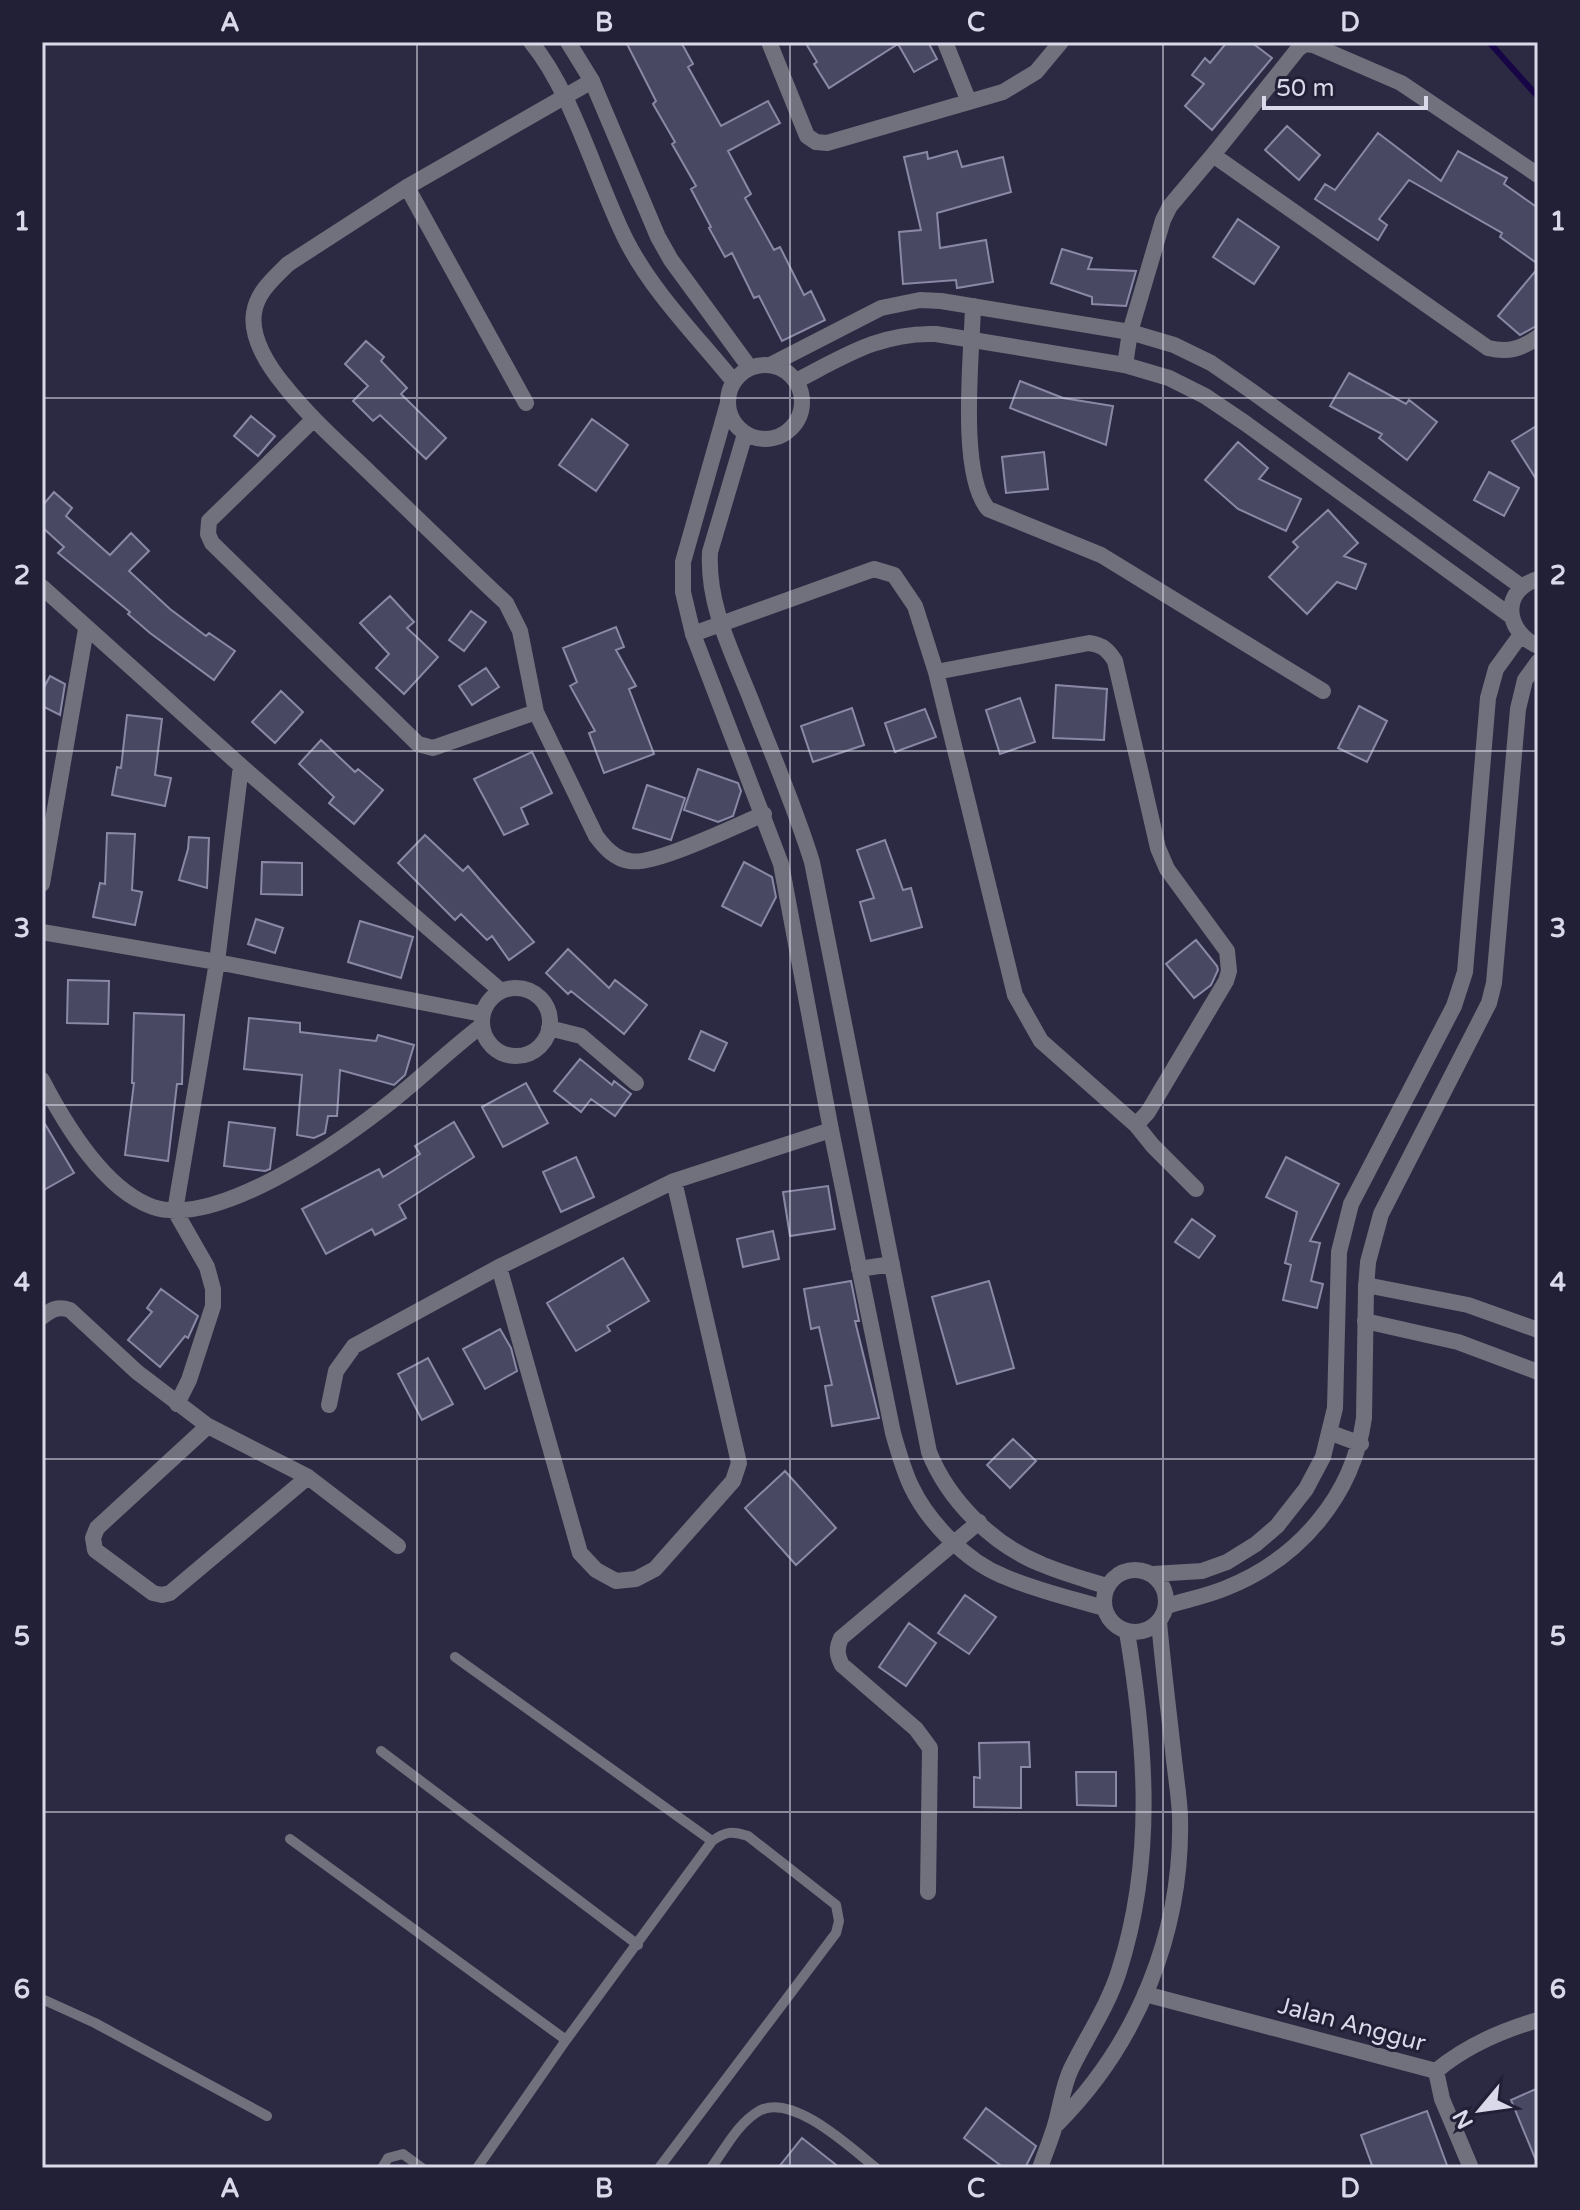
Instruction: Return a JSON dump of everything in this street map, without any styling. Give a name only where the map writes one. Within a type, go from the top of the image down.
[{"type":"street","points":[[531,42],[564,97],[627,241],[652,284],[734,382]]},
{"type":"street","points":[[568,42],[592,81],[658,237],[750,368]]},
{"type":"street","points":[[769,42],[807,136],[816,142],[827,143],[1003,92],[1036,72],[1061,42]]},
{"type":"street","points":[[945,42],[969,102]]},
{"type":"street","points":[[1125,365],[1130,332],[1163,220],[1170,206],[1305,44],[1401,83],[1538,175]]},
{"type":"street","points":[[592,81],[407,187],[288,264],[259,297],[253,314],[254,322],[266,359],[314,419],[506,603],[520,631],[536,712],[596,836],[607,850],[622,859],[646,862],[764,814]]},
{"type":"street","points":[[1213,155],[1488,348],[1515,350],[1538,337]]},
{"type":"street","points":[[407,187],[526,403]]},
{"type":"street","points":[[1104,1608],[999,1575],[954,1543],[912,1488],[893,1433],[831,1130],[788,895],[764,814],[693,634],[683,592],[683,562],[734,382],[750,368],[770,365],[881,308],[920,300],[1130,332],[1174,345],[1211,363],[1522,587]]},
{"type":"street","points":[[973,306],[970,441],[974,478],[980,499],[988,509],[1101,555],[1323,691]]},
{"type":"street","points":[[796,381],[875,341],[936,334],[1125,365],[1169,378],[1205,396],[1511,616]]},
{"type":"street","points":[[728,403],[730,415],[745,434],[754,438],[774,438],[792,428],[798,420],[802,400],[796,381],[780,368],[770,365]]},
{"type":"street","points":[[314,419],[209,521],[208,534],[212,543],[418,744],[433,748],[536,712]]},
{"type":"street","points":[[745,434],[710,552],[712,594],[721,625],[794,807],[812,862],[929,1452],[944,1481],[979,1522],[1008,1547],[1039,1564],[1106,1586]]},
{"type":"street","points":[[693,634],[874,569],[894,575],[909,595],[936,672],[1015,995],[1041,1041],[1136,1125],[1196,1189]]},
{"type":"street","points":[[1538,579],[1522,587],[1512,605],[1511,616],[1520,636],[1538,646]]},
{"type":"street","points":[[42,587],[241,766],[501,991]]},
{"type":"street","points":[[42,884],[86,629]]},
{"type":"street","points":[[1153,1574],[1165,1588],[1167,1606],[1159,1622],[1144,1632],[1127,1632],[1112,1623],[1104,1608],[1106,1586],[1118,1573],[1136,1568],[1153,1574],[1202,1571],[1227,1562],[1277,1526],[1306,1489],[1323,1457],[1335,1408],[1339,1252],[1351,1204],[1454,1006],[1465,972],[1490,690],[1496,669],[1520,636]]},
{"type":"street","points":[[936,672],[1089,643],[1101,645],[1115,661],[1158,848],[1167,869],[1222,943],[1228,960],[1226,981],[1148,1112],[1136,1125]]},
{"type":"street","points":[[1167,1606],[1226,1588],[1285,1555],[1306,1537],[1336,1499],[1353,1468],[1361,1444],[1364,1418],[1368,1262],[1381,1214],[1484,1016],[1492,993],[1518,709],[1525,680],[1538,662]]},
{"type":"street","points":[[177,1404],[189,1380],[210,1315],[213,1289],[207,1267],[175,1211],[217,962],[241,766]]},
{"type":"street","points":[[42,932],[217,962],[482,1020]]},
{"type":"street","points":[[522,988],[540,998],[550,1017],[549,1028],[539,1047],[530,1053],[509,1056],[490,1045],[482,1020],[486,1005],[501,991],[522,988]]},
{"type":"street","points":[[42,1080],[65,1120],[109,1177],[133,1197],[153,1207],[175,1211],[198,1209],[221,1203],[304,1162],[383,1108],[482,1020]]},
{"type":"street","points":[[549,1028],[581,1036],[636,1083]]},
{"type":"street","points":[[329,1405],[336,1371],[354,1346],[499,1267],[674,1181],[831,1130]]},
{"type":"street","points":[[499,1267],[580,1553],[596,1570],[616,1581],[636,1579],[655,1569],[733,1481],[739,1463],[674,1181]]},
{"type":"street","points":[[859,1269],[892,1264]]},
{"type":"street","points":[[1366,1285],[1468,1305],[1538,1330]]},
{"type":"street","points":[[42,1317],[51,1309],[61,1307],[70,1310],[177,1404],[208,1426],[308,1477],[398,1546]]},
{"type":"street","points":[[1365,1321],[1458,1342],[1538,1372]]},
{"type":"street","points":[[208,1426],[97,1528],[93,1538],[95,1550],[153,1593],[170,1593],[308,1477]]},
{"type":"street","points":[[1331,1433],[1361,1444]]},
{"type":"street","points":[[928,1892],[930,1748],[916,1729],[842,1665],[837,1647],[841,1638],[979,1522]]},
{"type":"street","points":[[1056,2125],[1088,2090],[1130,2026],[1160,1960],[1176,1883],[1180,1816],[1159,1622]]},
{"type":"street","points":[[1040,2168],[1056,2125],[1067,2077],[1102,2014],[1119,1972],[1132,1925],[1142,1852],[1145,1781],[1137,1691],[1127,1632]]},
{"type":"street","points":[[1145,1781],[1176,1778]]},
{"type":"street","name":"Jalan Anggur","points":[[1145,1994],[1436,2071],[1478,2042],[1538,2020]]},
{"type":"street","points":[[1436,2071],[1442,2099],[1471,2168]]},
{"type":"street","points":[[1067,2077],[1088,2090]]},
{"type":"lane","points":[[455,1657],[712,1841]]},
{"type":"lane","points":[[381,1751],[638,1945]]},
{"type":"lane","points":[[477,2168],[566,2040],[712,1841],[724,1832],[733,1831],[748,1836],[836,1905],[839,1921],[836,1933],[659,2168]]},
{"type":"lane","points":[[290,1839],[566,2040]]},
{"type":"lane","points":[[42,1999],[95,2023],[267,2116]]},
{"type":"lane","points":[[711,2168],[756,2112],[780,2106],[802,2115],[834,2135],[876,2168]]},
{"type":"lane","points":[[382,2168],[388,2158],[403,2154],[422,2168]]},
{"type":"building","points":[[626,42],[681,42],[693,64],[688,67],[721,126],[768,101],[780,123],[728,151],[751,194],[745,198],[774,250],[780,247],[804,295],[811,291],[825,320],[782,341],[759,296],[754,298],[732,253],[725,257],[709,228],[691,189],[696,186],[672,144],[675,142],[653,104],[656,101]]},
{"type":"building","points":[[805,42],[928,42],[937,59],[914,72],[898,44],[829,88]]},
{"type":"building","points":[[1227,42],[1251,42],[1272,58],[1212,130],[1185,106],[1204,84],[1192,75],[1205,58],[1210,63]]},
{"type":"building","points":[[1287,126],[1320,155],[1299,180],[1265,150]]},
{"type":"building","points":[[1378,133],[1441,181],[1458,151],[1507,178],[1504,184],[1538,208],[1538,264],[1500,237],[1502,233],[1409,180],[1379,219],[1387,225],[1378,240],[1315,199],[1325,184],[1335,190]]},
{"type":"building","points":[[957,151],[962,167],[1003,157],[1011,192],[937,213],[940,248],[986,240],[993,282],[957,288],[956,280],[903,284],[899,232],[921,230],[904,157],[927,152],[928,159]]},
{"type":"building","points":[[1238,219],[1279,247],[1254,284],[1213,257]]},
{"type":"building","points":[[1062,249],[1092,258],[1088,269],[1136,271],[1126,306],[1092,304],[1092,297],[1051,283]]},
{"type":"building","points":[[1538,268],[1538,325],[1520,335],[1498,316]]},
{"type":"building","points":[[366,341],[384,357],[381,361],[407,388],[401,394],[446,438],[426,459],[380,415],[373,421],[353,401],[368,386],[345,364]]},
{"type":"building","points":[[1349,373],[1406,404],[1409,400],[1437,422],[1407,460],[1379,438],[1382,434],[1330,406]]},
{"type":"building","points":[[1020,381],[1063,398],[1113,406],[1106,445],[1010,408]]},
{"type":"building","points":[[251,416],[275,436],[258,456],[234,436]]},
{"type":"building","points":[[592,419],[628,445],[596,491],[559,465]]},
{"type":"building","points":[[1538,425],[1538,482],[1512,441]]},
{"type":"building","points":[[1238,442],[1268,468],[1259,479],[1301,499],[1286,531],[1238,509],[1205,480]]},
{"type":"building","points":[[1044,452],[1048,489],[1006,493],[1002,457]]},
{"type":"building","points":[[1489,472],[1519,488],[1504,516],[1474,500]]},
{"type":"building","points":[[54,492],[72,508],[66,516],[110,555],[131,533],[149,551],[129,571],[170,609],[206,636],[209,633],[235,651],[214,680],[150,633],[128,614],[130,612],[58,553],[64,547],[42,527],[42,506]]},
{"type":"building","points":[[1328,510],[1358,543],[1344,556],[1366,564],[1356,589],[1337,582],[1307,614],[1269,577],[1298,547],[1293,542]]},
{"type":"building","points":[[390,596],[414,622],[407,628],[438,657],[404,694],[376,668],[389,654],[360,623]]},
{"type":"building","points":[[471,611],[486,622],[464,651],[449,640]]},
{"type":"building","points":[[616,627],[624,647],[616,650],[636,686],[629,689],[654,754],[604,773],[589,733],[595,731],[570,686],[577,682],[563,648]]},
{"type":"building","points":[[486,668],[499,687],[472,705],[459,686]]},
{"type":"building","points":[[50,676],[65,684],[60,715],[42,706],[42,691]]},
{"type":"building","points":[[1056,685],[1107,689],[1104,740],[1053,738]]},
{"type":"building","points":[[281,691],[303,712],[275,743],[252,722]]},
{"type":"building","points":[[1020,698],[1035,742],[1000,754],[986,710]]},
{"type":"building","points":[[1359,706],[1387,721],[1367,762],[1338,748]]},
{"type":"building","points":[[852,708],[864,745],[813,762],[801,726]]},
{"type":"building","points":[[925,709],[936,737],[895,752],[885,723]]},
{"type":"building","points":[[127,715],[162,719],[155,775],[171,778],[165,806],[112,795],[117,767],[121,768]]},
{"type":"building","points":[[321,740],[355,772],[358,769],[383,790],[354,824],[329,803],[334,797],[299,764]]},
{"type":"building","points":[[532,752],[552,793],[521,808],[528,824],[504,835],[474,779]]},
{"type":"building","points":[[698,769],[738,783],[741,791],[733,816],[718,822],[684,810]]},
{"type":"building","points":[[647,785],[685,798],[671,840],[633,828]]},
{"type":"building","points":[[107,833],[135,834],[132,890],[142,892],[135,925],[93,917],[100,883],[105,884]]},
{"type":"building","points":[[425,835],[463,871],[468,866],[534,942],[509,960],[492,936],[487,940],[461,914],[455,920],[398,863]]},
{"type":"building","points":[[189,837],[209,838],[207,888],[179,880]]},
{"type":"building","points":[[885,840],[903,890],[911,888],[922,927],[871,941],[860,902],[874,898],[857,850]]},
{"type":"building","points":[[262,862],[302,863],[302,895],[261,894]]},
{"type":"building","points":[[744,862],[772,877],[776,897],[761,926],[722,906]]},
{"type":"building","points":[[256,919],[283,928],[275,953],[248,944]]},
{"type":"building","points":[[360,921],[413,937],[401,978],[348,962]]},
{"type":"building","points":[[1196,940],[1218,970],[1211,985],[1194,998],[1166,964]]},
{"type":"building","points":[[568,949],[609,988],[615,980],[647,1005],[624,1034],[571,991],[568,994],[546,973]]},
{"type":"building","points":[[68,980],[109,981],[108,1024],[67,1023]]},
{"type":"building","points":[[134,1013],[184,1015],[182,1084],[177,1084],[168,1161],[125,1155],[134,1083]]},
{"type":"building","points":[[249,1018],[300,1023],[300,1032],[376,1041],[378,1035],[414,1045],[405,1075],[394,1085],[340,1070],[337,1116],[328,1116],[325,1133],[314,1138],[297,1135],[302,1075],[244,1069]]},
{"type":"building","points":[[701,1031],[727,1043],[714,1071],[689,1059]]},
{"type":"building","points":[[580,1059],[612,1085],[614,1081],[631,1094],[615,1116],[591,1099],[581,1112],[554,1091]]},
{"type":"building","points":[[526,1083],[548,1123],[503,1147],[482,1107]]},
{"type":"building","points":[[42,1119],[74,1173],[42,1191]]},
{"type":"building","points":[[229,1122],[275,1128],[270,1169],[224,1166]]},
{"type":"building","points":[[454,1122],[474,1157],[399,1205],[406,1218],[375,1235],[372,1229],[326,1254],[302,1209],[379,1169],[383,1177],[420,1154],[415,1146]]},
{"type":"building","points":[[576,1157],[594,1197],[561,1212],[543,1172]]},
{"type":"building","points":[[1286,1157],[1339,1184],[1310,1241],[1320,1243],[1311,1281],[1323,1284],[1317,1308],[1283,1300],[1291,1265],[1285,1263],[1297,1212],[1266,1197]]},
{"type":"building","points":[[828,1186],[835,1229],[790,1236],[783,1192]]},
{"type":"building","points":[[1192,1219],[1215,1236],[1199,1258],[1175,1242]]},
{"type":"building","points":[[773,1231],[779,1259],[743,1267],[737,1239]]},
{"type":"building","points":[[623,1258],[649,1301],[607,1326],[610,1331],[576,1351],[547,1303]]},
{"type":"building","points":[[851,1281],[859,1321],[855,1321],[879,1418],[832,1426],[825,1386],[832,1385],[819,1327],[811,1329],[804,1289]]},
{"type":"building","points":[[989,1281],[1014,1368],[957,1384],[932,1297]]},
{"type":"building","points":[[161,1289],[198,1316],[188,1338],[185,1336],[160,1367],[128,1340],[152,1312],[147,1308]]},
{"type":"building","points":[[500,1329],[511,1348],[517,1371],[485,1389],[463,1349]]},
{"type":"building","points":[[428,1358],[453,1404],[422,1420],[398,1374]]},
{"type":"building","points":[[1013,1439],[1036,1461],[1010,1488],[987,1465]]},
{"type":"building","points":[[785,1471],[836,1528],[796,1565],[745,1508]]},
{"type":"building","points":[[965,1595],[996,1617],[969,1654],[938,1633]]},
{"type":"building","points":[[909,1623],[936,1643],[906,1686],[879,1667]]},
{"type":"building","points":[[1029,1742],[1030,1767],[1021,1767],[1021,1808],[974,1807],[974,1777],[980,1778],[979,1743]]},
{"type":"building","points":[[1076,1772],[1116,1772],[1116,1806],[1077,1805]]},
{"type":"building","points":[[1538,2088],[1538,2163],[1537,2163],[1511,2100]]},
{"type":"building","points":[[986,2108],[1036,2146],[1025,2168],[1004,2168],[964,2138]]},
{"type":"building","points":[[1427,2111],[1448,2168],[1373,2168],[1361,2135]]},
{"type":"building","points":[[802,2138],[840,2168],[778,2168]]},
{"type":"waterway","points":[[1489,42],[1538,97]]}]
